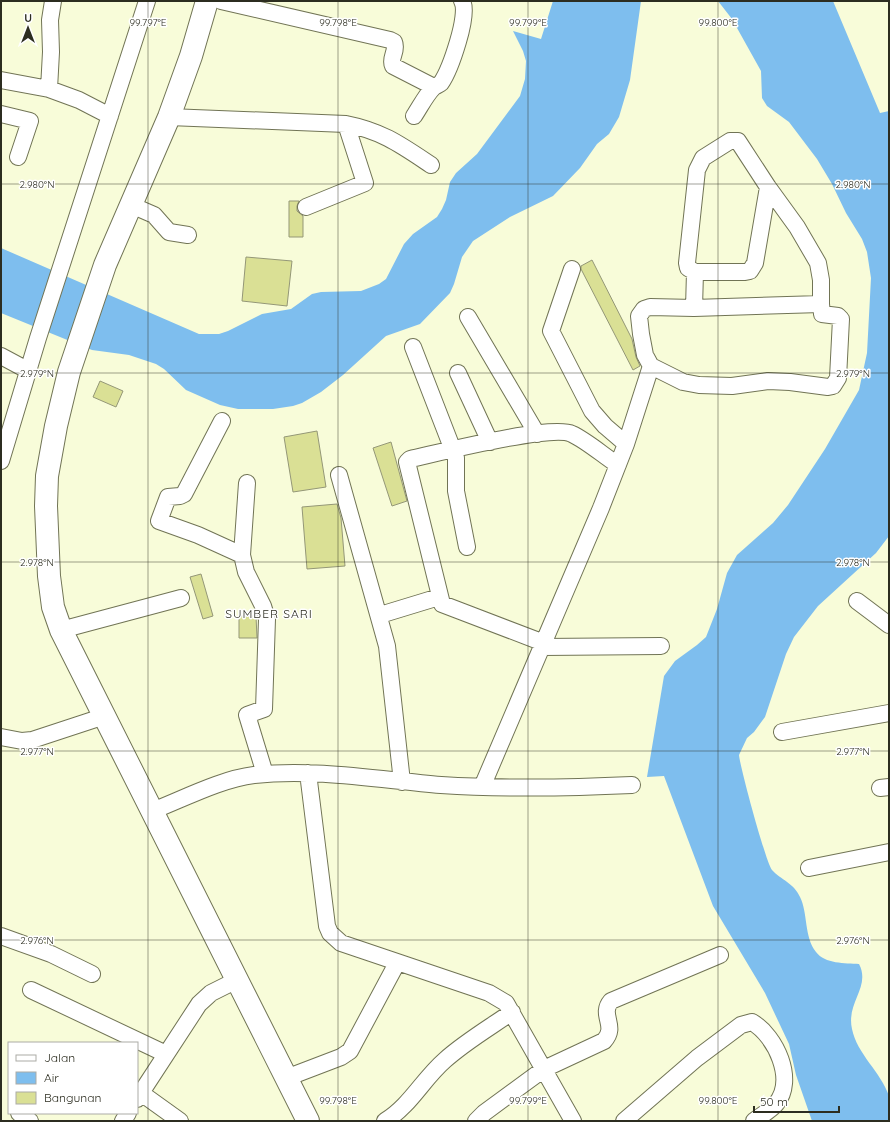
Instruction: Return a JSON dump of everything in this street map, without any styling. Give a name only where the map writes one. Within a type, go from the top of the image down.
[{"type":"highway","points":[[207,1],[191,56],[169,116],[105,265],[69,372],[56,426],[47,476],[46,506],[49,576],[53,607],[61,630],[308,1121]]},
{"type":"street","points":[[49,88],[51,52],[50,20],[54,1]]},
{"type":"street","points":[[1,461],[38,338],[147,1]]},
{"type":"street","points":[[220,1],[390,40],[394,42],[396,47],[391,61],[393,66],[434,87]]},
{"type":"street","points":[[414,116],[434,87],[440,84],[455,52],[464,11],[462,1]]},
{"type":"street","points":[[1,80],[49,88],[79,100],[110,116]]},
{"type":"street","points":[[1,114],[30,121],[18,157]]},
{"type":"street","points":[[169,116],[346,124],[369,129],[389,138],[431,165]]},
{"type":"street","points":[[306,207],[365,183],[346,124]]},
{"type":"street","points":[[768,187],[755,263],[750,271],[695,272],[688,268],[687,263],[697,170],[703,158],[730,141],[738,141],[796,227],[818,263],[821,280],[822,314],[840,316],[838,378],[833,386],[828,387],[768,381],[732,386],[699,385],[683,382],[651,366],[645,355],[639,316],[641,312],[650,307],[694,308],[821,304]]},
{"type":"street","points":[[131,205],[154,215],[169,232],[188,235]]},
{"type":"street","points":[[572,269],[551,331],[592,411],[605,426],[626,444]]},
{"type":"street","points":[[694,308],[695,272]]},
{"type":"street","points":[[468,317],[538,434]]},
{"type":"street","points":[[413,347],[453,449],[456,463],[456,491],[467,547]]},
{"type":"street","points":[[1,356],[29,371]]},
{"type":"street","points":[[482,788],[618,465],[651,366]]},
{"type":"street","points":[[458,373],[490,442]]},
{"type":"street","points":[[222,421],[184,494],[180,496],[168,497],[159,522],[198,534],[242,555]]},
{"type":"street","points":[[618,465],[572,434],[557,432],[453,449],[410,459],[407,462],[439,597],[444,606],[543,645],[661,646]]},
{"type":"street","points":[[339,475],[380,615],[387,646],[402,782]]},
{"type":"street","points":[[247,483],[242,555],[246,572],[263,606],[267,619],[264,709],[247,715],[265,774]]},
{"type":"street","points":[[380,615],[439,597]]},
{"type":"street","points":[[61,630],[181,598]]},
{"type":"street","points":[[857,601],[889,625]]},
{"type":"street","points":[[782,732],[889,713]]},
{"type":"street","points":[[1,737],[22,741],[32,740],[105,716]]},
{"type":"street","points":[[152,811],[235,778],[265,774],[308,774],[482,788],[532,789],[632,785]]},
{"type":"street","points":[[308,774],[327,926],[330,933],[341,943],[497,997],[506,1003],[573,1121]]},
{"type":"street","points":[[809,868],[889,852]]},
{"type":"street","points":[[1,936],[52,954],[92,974]]},
{"type":"street","points":[[476,1121],[544,1069],[604,1041],[609,1036],[610,1030],[606,1011],[607,1006],[611,1001],[720,955]]},
{"type":"street","points":[[286,1078],[341,1057],[350,1051],[397,963]]},
{"type":"street","points":[[180,1121],[139,1096],[205,998],[210,993],[237,980]]},
{"type":"street","points":[[31,990],[166,1054]]},
{"type":"street","points":[[385,1121],[396,1114],[404,1106],[430,1074],[445,1060],[512,1012]]},
{"type":"street","points":[[624,1121],[697,1058],[741,1025],[752,1022],[760,1027],[775,1047],[784,1068],[785,1077],[784,1085],[776,1104],[754,1121]]},
{"type":"street","points":[[21,1114],[30,1121]]},
{"type":"water","points":[[553,1],[641,1],[630,80],[619,117],[609,134],[597,144],[580,168],[553,196],[510,217],[473,241],[462,257],[450,293],[420,324],[386,336],[343,375],[321,392],[302,403],[273,409],[238,409],[220,405],[186,390],[164,369],[156,364],[129,355],[92,350],[1,313],[1,248],[199,334],[219,334],[262,314],[291,309],[312,294],[321,292],[361,291],[379,284],[386,279],[404,244],[413,234],[437,217],[446,200],[450,182],[456,173],[477,154],[520,96],[525,79],[526,61],[523,51],[513,31],[541,39]]},
{"type":"water","points":[[718,1],[833,1],[880,113],[889,111],[889,536],[876,553],[818,606],[794,637],[786,654],[765,717],[754,732],[747,738],[739,755],[764,851],[772,870],[791,885],[800,897],[812,946],[820,956],[830,961],[859,964],[862,972],[862,980],[852,1011],[852,1029],[859,1047],[881,1079],[889,1096],[889,1121],[812,1121],[796,1075],[789,1044],[765,993],[713,906],[664,776],[647,777],[664,676],[675,661],[706,637],[717,609],[727,573],[737,555],[773,523],[788,505],[825,449],[859,390],[867,353],[871,278],[867,252],[862,239],[817,159],[789,122],[767,106],[762,98],[761,71],[732,19]]},
{"type":"building","points":[[289,201],[299,201],[297,211],[303,216],[303,237],[289,237]]},
{"type":"building","points":[[246,257],[292,261],[287,306],[242,301]]},
{"type":"building","points":[[592,260],[632,339],[636,357],[640,366],[633,370],[581,269],[581,266]]},
{"type":"building","points":[[100,381],[123,391],[116,407],[93,397]]},
{"type":"building","points":[[317,431],[326,487],[293,492],[284,437]]},
{"type":"building","points":[[391,442],[407,501],[392,506],[373,448]]},
{"type":"building","points":[[337,504],[341,518],[345,566],[307,569],[302,507]]},
{"type":"building","points":[[201,574],[213,616],[203,619],[190,577]]},
{"type":"building","points":[[239,616],[256,616],[257,638],[239,638]]},
{"type":"district","name":"SUMBER SARI","points":[[269,614]]}]
